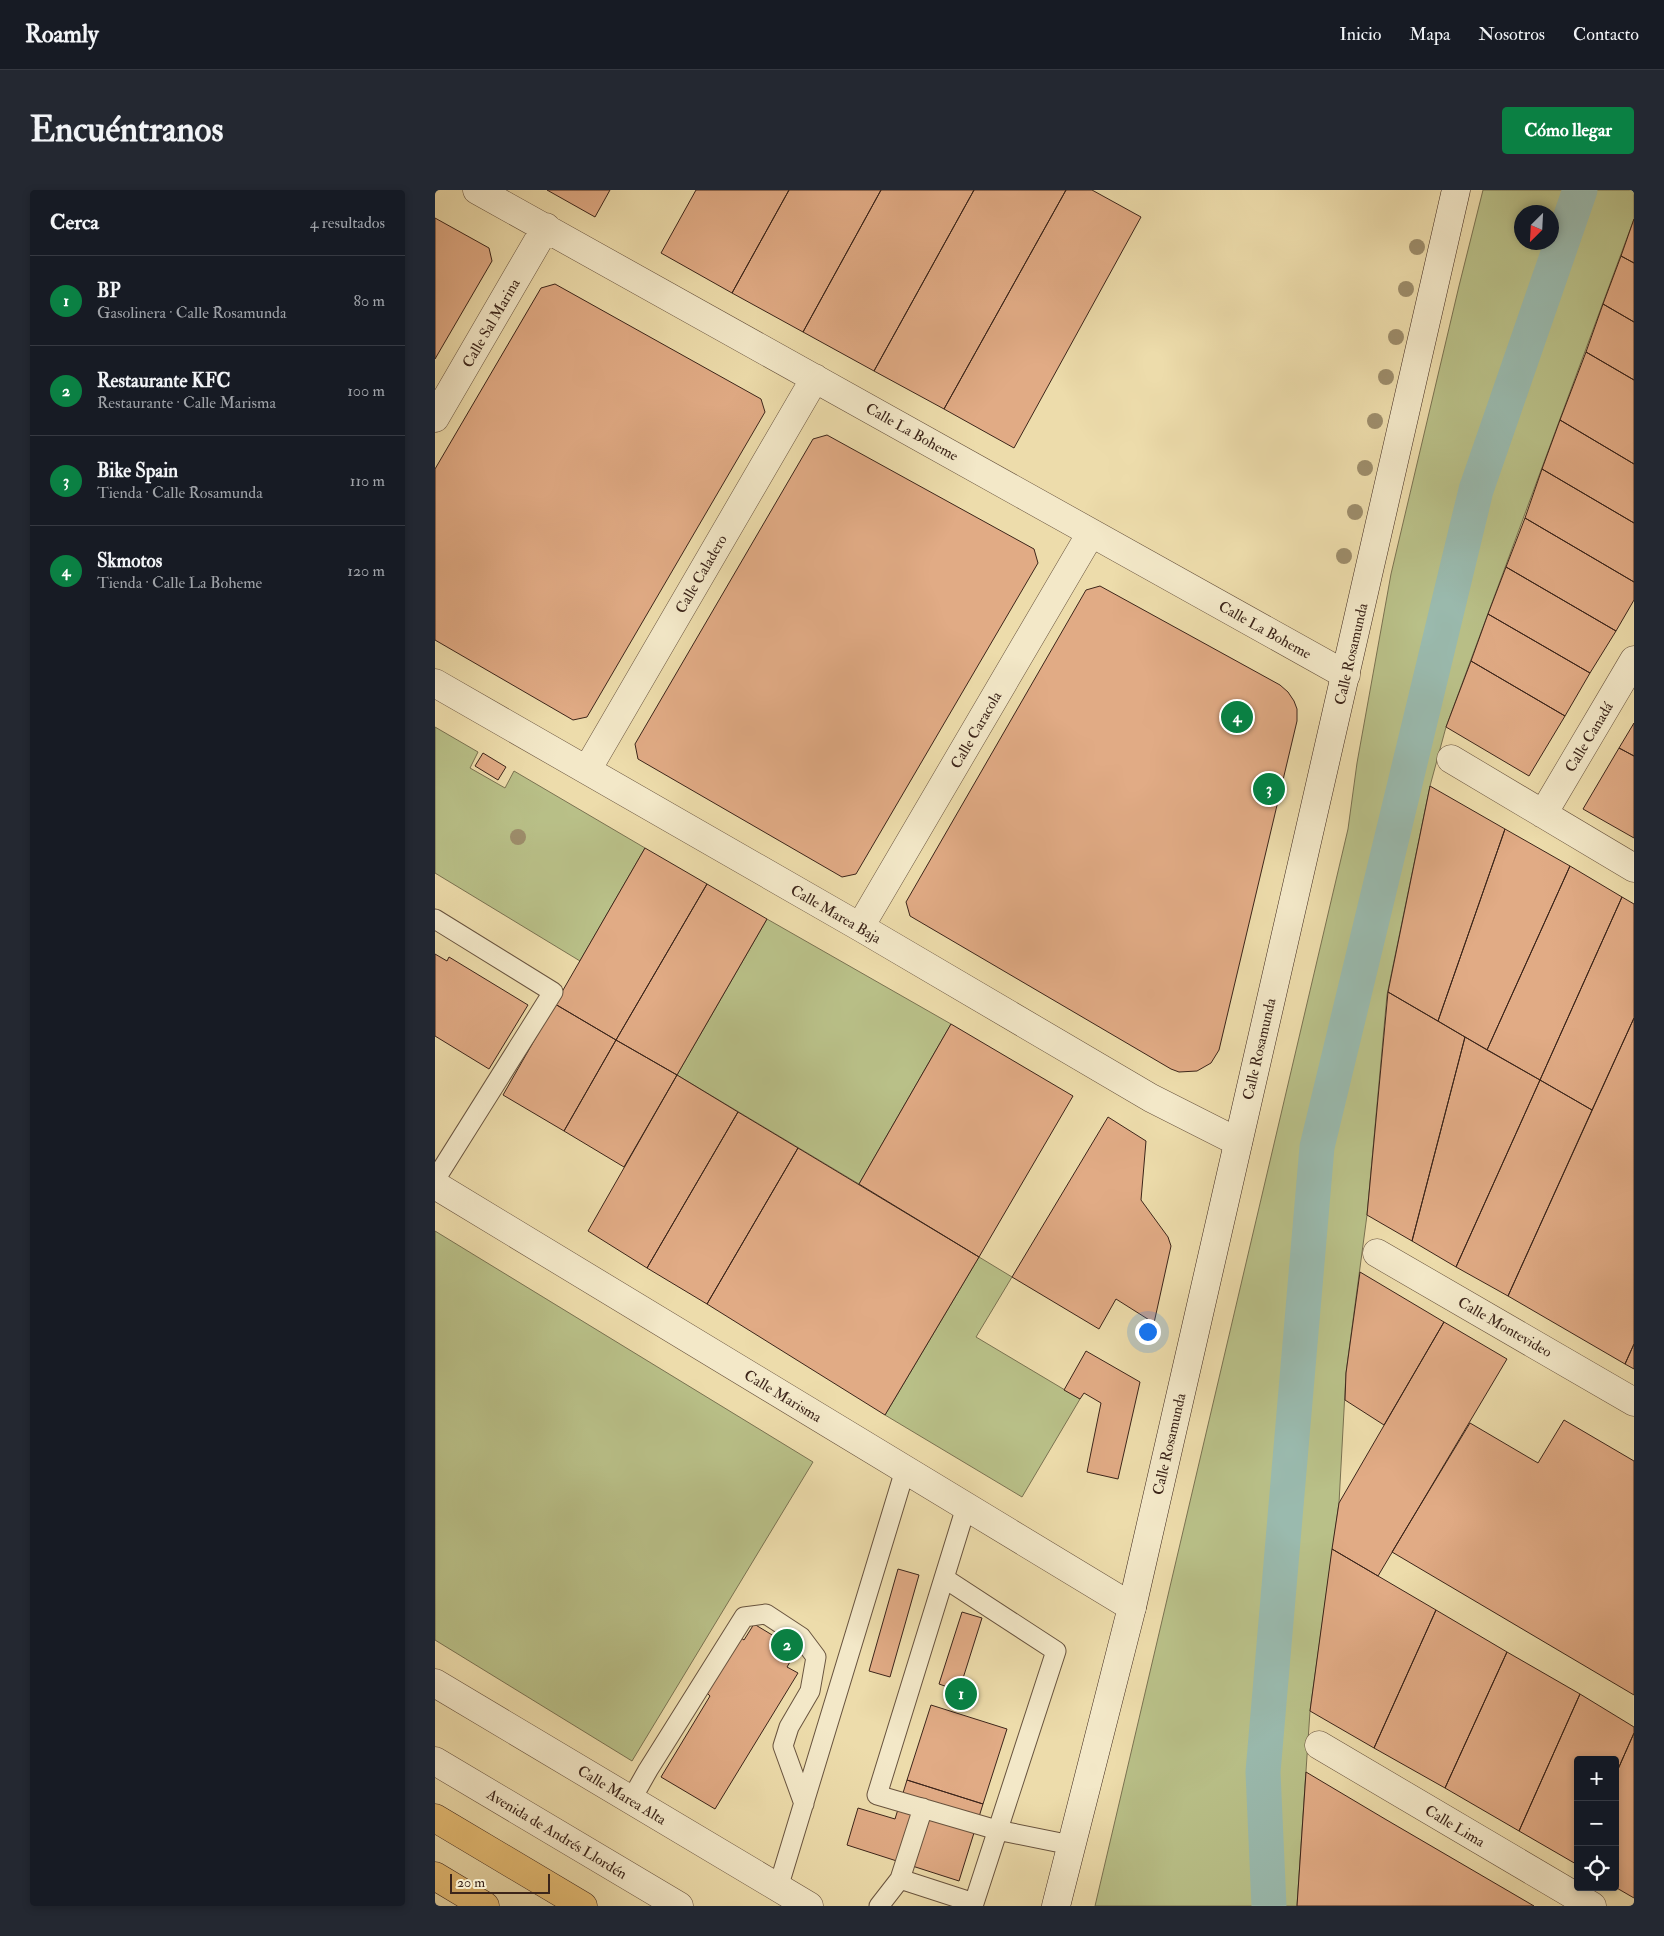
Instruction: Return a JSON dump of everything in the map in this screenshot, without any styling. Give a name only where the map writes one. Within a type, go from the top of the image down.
[{"type":"highway","points":[[435,1818],[583,1906]]},
{"type":"highway","points":[[435,1876],[485,1906]]},
{"type":"street","name":"Calle La Boheme","points":[[477,190],[1346,676]]},
{"type":"street","name":"Calle Rosamunda","points":[[1056,1906],[1132,1607],[1346,676],[1454,191]]},
{"type":"street","name":"Calle Sal Marina","points":[[435,418],[546,227]]},
{"type":"street","name":"Calle Caladero","points":[[587,770],[815,378]]},
{"type":"street","name":"Calle Caracola","points":[[860,927],[1091,533]]},
{"type":"street","name":"Calle Canadá","points":[[1543,814],[1634,660]]},
{"type":"street","name":"Calle Marea Baja","points":[[435,684],[860,927],[1151,1098],[1238,1142]]},
{"type":"street","points":[[1451,760],[1634,868]]},
{"type":"street","name":"Calle Marisma","points":[[435,1185],[1132,1607]]},
{"type":"street","name":"Calle Montevideo","points":[[1377,1253],[1634,1402]]},
{"type":"street","name":"Calle Marea Alta","points":[[435,1683],[809,1906]]},
{"type":"street","name":"Calle Lima","points":[[1319,1745],[1591,1906]]},
{"type":"street","name":"Avenida de Andrés Llordén","points":[[435,1761],[679,1906]]},
{"type":"lane","points":[[435,919],[553,992],[435,1180]]},
{"type":"lane","points":[[778,1888],[905,1470]]},
{"type":"lane","points":[[966,1507],[877,1795],[997,1830],[1071,1845]]},
{"type":"lane","points":[[900,1879],[974,1903],[1057,1651],[944,1578]]},
{"type":"lane","points":[[631,1800],[744,1617],[766,1614],[801,1637],[816,1657],[810,1690],[789,1727],[783,1746],[804,1804]]},
{"type":"lane","points":[[879,1906],[900,1879],[923,1808]]},
{"type":"green space","points":[[1483,190],[1634,190],[1634,219],[1446,727],[1430,786],[1387,995],[1367,1215],[1346,1373],[1339,1503],[1310,1711],[1297,1906],[1095,1906],[1348,829],[1357,763],[1391,574]]},
{"type":"green space","points":[[435,727],[478,752],[470,768],[505,788],[514,771],[645,848],[580,961],[435,873]]},
{"type":"green space","points":[[767,919],[951,1024],[859,1184],[677,1075]]},
{"type":"green space","points":[[435,1231],[813,1462],[632,1761],[435,1640]]},
{"type":"green space","points":[[979,1257],[1012,1277],[976,1337],[1080,1399],[1022,1497],[885,1415]]},
{"type":"building","points":[[547,190],[610,190],[595,217]]},
{"type":"building","points":[[696,190],[789,190],[732,293],[661,253]]},
{"type":"building","points":[[789,190],[881,190],[803,332],[732,293]]},
{"type":"building","points":[[881,190],[974,190],[874,371],[803,332]]},
{"type":"building","points":[[974,190],[1066,190],[944,409],[874,371]]},
{"type":"building","points":[[1066,190],[1092,190],[1141,217],[1014,448],[944,409]]},
{"type":"building","points":[[435,218],[489,248],[492,261],[435,359]]},
{"type":"building","points":[[1634,219],[1634,263],[1621,256]]},
{"type":"building","points":[[1621,256],[1634,263],[1634,322],[1603,304]]},
{"type":"building","points":[[555,284],[761,399],[765,412],[587,717],[573,720],[435,640],[435,469],[541,288]]},
{"type":"building","points":[[1603,304],[1634,322],[1634,380],[1586,352]]},
{"type":"building","points":[[1586,352],[1634,380],[1634,464],[1560,420]]},
{"type":"building","points":[[1560,420],[1634,464],[1634,523],[1542,469]]},
{"type":"building","points":[[827,435],[1034,549],[1038,563],[856,874],[842,877],[638,759],[635,744],[813,439]]},
{"type":"building","points":[[1542,469],[1634,523],[1634,582],[1525,518]]},
{"type":"building","points":[[1525,518],[1634,582],[1634,600],[1616,631],[1506,567]]},
{"type":"building","points":[[1506,567],[1616,631],[1590,673],[1488,614]]},
{"type":"building","points":[[1100,586],[1280,685],[1288,692],[1297,709],[1297,721],[1219,1050],[1211,1063],[1197,1071],[1179,1072],[1171,1069],[910,916],[906,902],[1086,590]]},
{"type":"building","points":[[1488,614],[1590,673],[1565,716],[1471,661]]},
{"type":"building","points":[[1471,661],[1565,716],[1529,776],[1446,727]]},
{"type":"building","points":[[1634,723],[1634,756],[1619,748]]},
{"type":"building","points":[[1619,748],[1634,756],[1634,838],[1583,809]]},
{"type":"building","points":[[483,753],[506,767],[498,780],[475,766]]},
{"type":"building","points":[[1430,786],[1505,829],[1438,1021],[1388,992]]},
{"type":"building","points":[[1505,829],[1570,866],[1487,1050],[1438,1021]]},
{"type":"building","points":[[645,848],[707,884],[616,1040],[555,1004]]},
{"type":"building","points":[[1570,866],[1622,897],[1540,1080],[1487,1050]]},
{"type":"building","points":[[707,884],[767,919],[677,1075],[616,1040]]},
{"type":"building","points":[[1622,897],[1634,904],[1634,1018],[1592,1110],[1540,1080]]},
{"type":"building","points":[[435,954],[447,961],[449,957],[528,1005],[489,1069],[435,1036]]},
{"type":"building","points":[[1388,992],[1465,1037],[1412,1241],[1367,1215]]},
{"type":"building","points":[[555,1004],[616,1040],[564,1131],[503,1095]]},
{"type":"building","points":[[1634,1018],[1634,1344],[1625,1364],[1508,1296]]},
{"type":"building","points":[[951,1024],[1073,1096],[979,1257],[859,1184]]},
{"type":"building","points":[[1465,1037],[1540,1080],[1456,1267],[1412,1241]]},
{"type":"building","points":[[616,1040],[677,1075],[624,1167],[564,1131]]},
{"type":"building","points":[[677,1075],[738,1112],[647,1268],[588,1231]]},
{"type":"building","points":[[1540,1080],[1592,1110],[1508,1296],[1456,1267]]},
{"type":"building","points":[[738,1112],[798,1148],[707,1304],[647,1268]]},
{"type":"building","points":[[1108,1117],[1146,1141],[1141,1200],[1168,1237],[1171,1246],[1154,1323],[1116,1299],[1099,1329],[1012,1277]]},
{"type":"building","points":[[798,1148],[979,1257],[885,1415],[707,1304]]},
{"type":"building","points":[[1360,1272],[1444,1322],[1384,1425],[1345,1400],[1346,1373]]},
{"type":"building","points":[[1444,1322],[1507,1359],[1378,1576],[1332,1549],[1339,1503]]},
{"type":"building","points":[[1634,1344],[1634,1369],[1625,1364]]},
{"type":"building","points":[[1086,1351],[1140,1382],[1118,1479],[1087,1472],[1101,1403],[1084,1393],[1080,1399],[1064,1390]]},
{"type":"building","points":[[1564,1420],[1634,1461],[1634,1695],[1392,1552],[1470,1423],[1538,1463]]},
{"type":"building","points":[[1332,1549],[1436,1610],[1374,1748],[1310,1711]]},
{"type":"building","points":[[898,1569],[919,1575],[890,1677],[869,1671]]},
{"type":"building","points":[[1436,1610],[1507,1652],[1445,1788],[1374,1748]]},
{"type":"building","points":[[962,1612],[982,1618],[959,1691],[939,1684]]},
{"type":"building","points":[[754,1624],[797,1650],[787,1667],[798,1673],[715,1809],[661,1777],[710,1696],[707,1693],[741,1638],[744,1640]]},
{"type":"building","points":[[1507,1652],[1580,1694],[1519,1831],[1445,1788]]},
{"type":"building","points":[[1580,1694],[1634,1727],[1634,1733],[1619,1767],[1619,1756],[1574,1756],[1574,1863],[1519,1831]]},
{"type":"building","points":[[931,1705],[1007,1729],[983,1804],[907,1780]]},
{"type":"building","points":[[1634,1733],[1634,1898],[1619,1889],[1619,1767]]},
{"type":"building","points":[[1306,1772],[1385,1819],[1534,1906],[1297,1906]]},
{"type":"building","points":[[907,1780],[983,1804],[959,1881],[847,1845],[858,1808],[895,1819]]},
{"type":"waterway","points":[[1269,1906],[1263,1772],[1317,1147],[1476,490],[1580,190]]},
{"type":"place","name":"Skmotos","points":[[1237,717]]},
{"type":"place","name":"Bike Spain","points":[[1269,789]]},
{"type":"place","name":"Restaurante KFC","points":[[787,1645]]},
{"type":"place","name":"BP","points":[[961,1694]]}]
